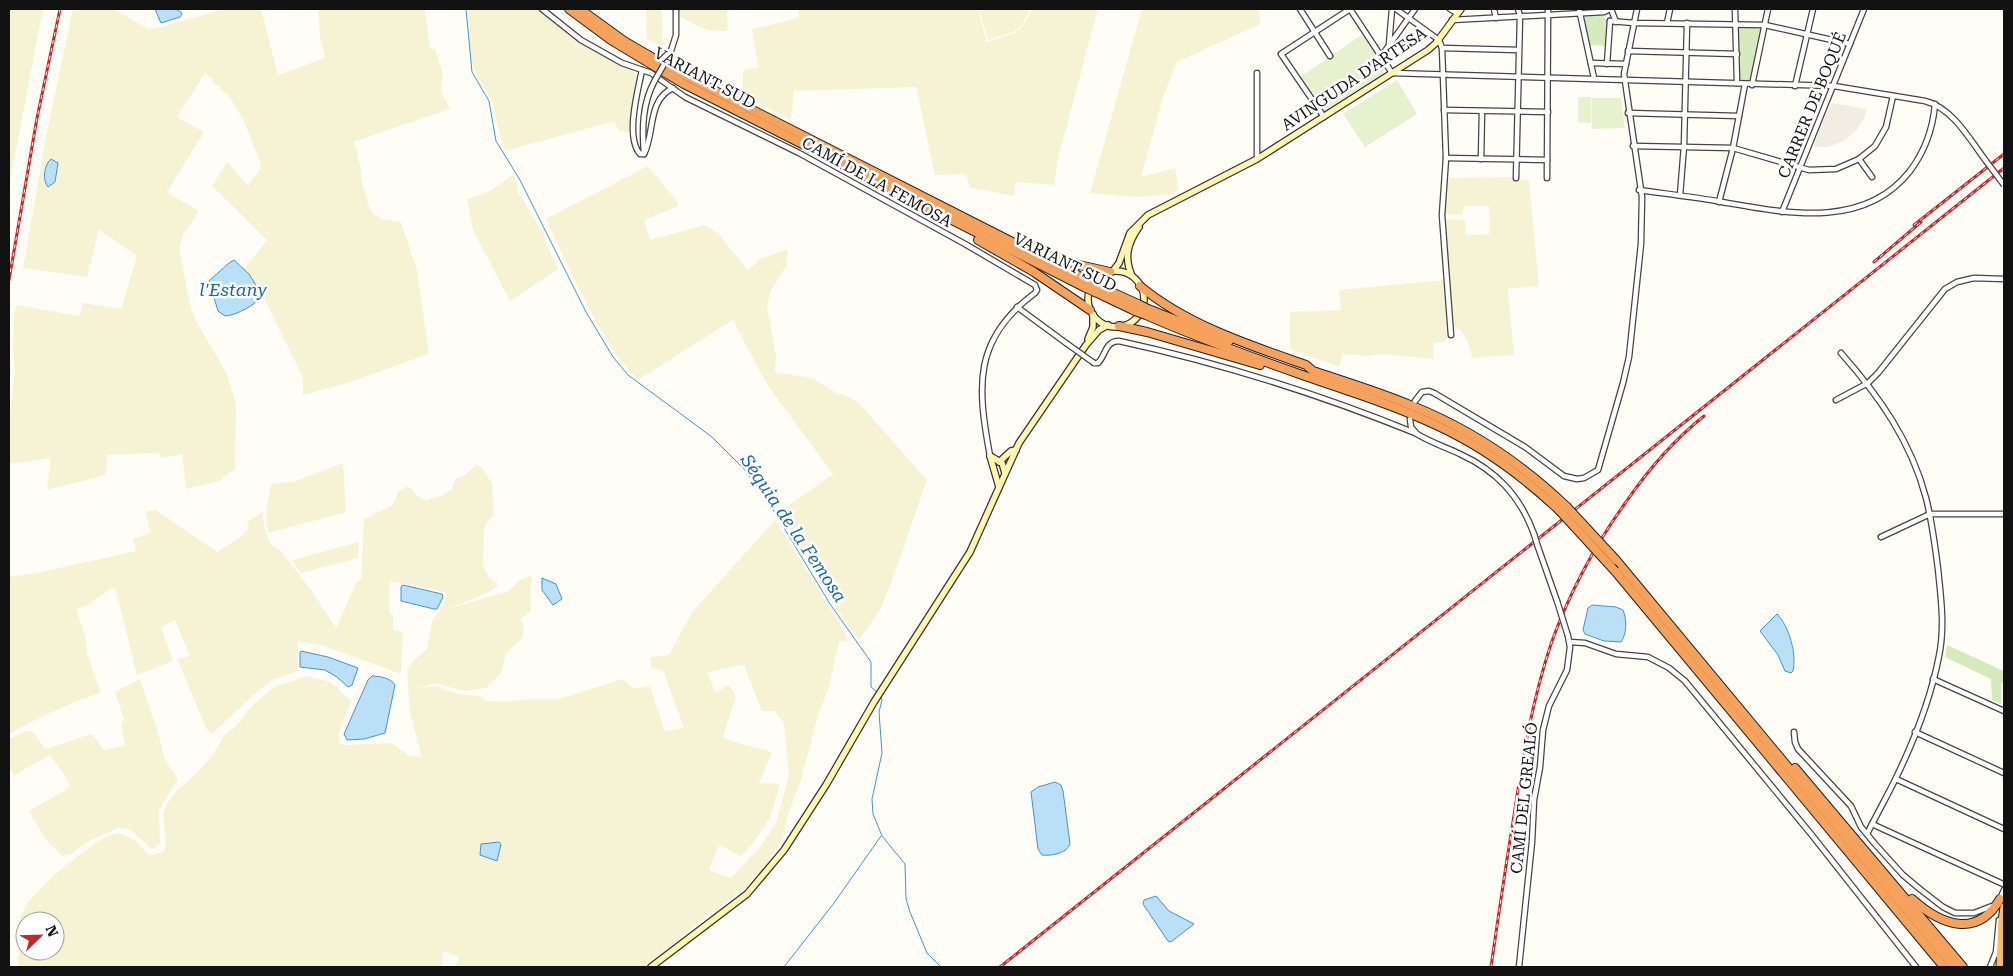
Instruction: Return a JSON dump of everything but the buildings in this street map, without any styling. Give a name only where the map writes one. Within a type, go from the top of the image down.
[{"type":"highway","name":"VARIANT SUD","points":[[569,9],[611,40],[663,72],[875,182],[1136,308],[1313,371]]},
{"type":"highway","points":[[580,9],[624,41],[665,65],[911,192],[917,192],[1000,233],[1062,260],[1085,267],[1111,271]]},
{"type":"highway","points":[[875,182],[879,187],[1017,262],[1092,312]]},
{"type":"highway","name":"VARIANT SUD","points":[[911,192],[1086,284]]},
{"type":"highway","points":[[1140,286],[1160,300],[1208,327],[1306,365],[1313,371],[1405,403],[1462,429],[1515,463],[1616,560],[1954,967]]},
{"type":"highway","name":"VARIANT SUD","points":[[1147,312],[1242,354],[1388,405],[1436,425],[1490,456],[1563,508]]},
{"type":"highway","points":[[1119,326],[1147,332],[1378,404],[1388,405]]},
{"type":"highway","points":[[1563,508],[1944,967]]},
{"type":"highway","points":[[1692,651],[1705,663],[1831,808],[1964,967]]},
{"type":"highway","points":[[1831,808],[1854,832],[1901,888],[1916,903],[1934,916],[1956,924],[1972,923],[1990,913],[2002,898]]},
{"type":"highway","points":[[2000,967],[2004,907]]},
{"type":"highway","points":[[1905,920],[1908,928],[1940,967]]},
{"type":"main road","name":"AVINGUDA D'ARTESA","points":[[1151,214],[1255,160],[1428,50],[1439,40],[1459,11]]},
{"type":"main road","points":[[1086,345],[1092,330],[1092,312],[1088,299],[1092,284],[1119,263],[1128,237],[1133,229],[1142,219],[1151,214]]},
{"type":"main road","points":[[1127,253],[1135,233],[1151,214]]},
{"type":"main road","points":[[1092,312],[1098,320],[1108,325],[1119,326],[1130,322],[1139,313],[1143,302],[1140,286],[1132,276],[1127,263],[1127,245],[1133,229]]},
{"type":"main road","points":[[1111,271],[1121,271],[1132,276]]},
{"type":"main road","points":[[651,967],[747,894],[768,871],[826,785],[876,699],[970,552],[1016,450],[1086,345],[1099,330],[1108,325]]},
{"type":"main road","points":[[1000,462],[1010,451],[1016,450]]},
{"type":"main road","points":[[990,456],[1000,462],[1006,471]]},
{"type":"main road","points":[[990,456],[999,487]]},
{"type":"main road","points":[[995,470],[1006,471]]},
{"type":"street","name":"CAMÍ DE LA FEMOSA","points":[[542,9],[581,40],[622,63],[650,73],[684,97],[799,153],[1036,286],[1037,290],[1016,307],[1006,319],[994,338],[985,362],[981,380],[990,456]]},
{"type":"street","points":[[644,154],[644,116],[647,99],[655,80],[670,54],[676,35],[676,9]]},
{"type":"street","points":[[1300,9],[1330,56]]},
{"type":"street","points":[[1324,117],[1281,54],[1350,9],[1392,72],[1692,81],[1752,85],[1834,86],[1935,104],[1954,120],[2004,185]]},
{"type":"street","points":[[1388,45],[1392,9]]},
{"type":"street","points":[[1396,9],[1439,40],[1442,48],[1446,158],[1442,215],[1450,335]]},
{"type":"street","points":[[1382,56],[1415,9]]},
{"type":"street","points":[[1450,9],[1459,11]]},
{"type":"street","points":[[1494,9],[1496,18]]},
{"type":"street","points":[[1516,178],[1520,16],[1518,9]]},
{"type":"street","points":[[1452,20],[1520,16],[1549,11],[1604,12],[1610,9],[1616,22]]},
{"type":"street","points":[[1415,401],[1422,392],[1429,391],[1434,393],[1525,448],[1564,476],[1577,479],[1584,478],[1598,470],[1629,357],[1641,244],[1642,197],[1639,190],[1625,80],[1628,51],[1637,9]]},
{"type":"street","points":[[1667,23],[1670,9]]},
{"type":"street","points":[[1735,9],[1737,83]]},
{"type":"street","points":[[1752,85],[1768,9]]},
{"type":"street","points":[[1795,86],[1813,9]]},
{"type":"street","name":"CARRER DE BOQUÉ","points":[[1782,212],[1864,9]]},
{"type":"street","points":[[1547,178],[1549,11]]},
{"type":"street","points":[[1580,11],[1594,78]]},
{"type":"street","points":[[1604,12],[1610,21],[1607,64]]},
{"type":"street","points":[[1610,21],[1765,25],[1850,44]]},
{"type":"street","points":[[1680,195],[1684,146],[1687,23]]},
{"type":"street","points":[[1442,48],[1518,50]]},
{"type":"street","points":[[1628,51],[1737,54]]},
{"type":"street","points":[[1591,63],[1626,64]]},
{"type":"street","points":[[1406,64],[1410,73]]},
{"type":"street","points":[[642,70],[634,106],[634,133],[638,151],[644,154]]},
{"type":"street","points":[[1255,160],[1257,73]]},
{"type":"street","points":[[1719,202],[1733,148],[1745,84]]},
{"type":"street","points":[[644,154],[648,146],[650,128],[657,105],[664,92],[673,88]]},
{"type":"street","points":[[1633,146],[1733,148],[1800,168],[1830,170],[1848,165],[1860,159],[1875,146],[1889,117],[1893,96]]},
{"type":"street","points":[[1639,190],[1782,212],[1812,214],[1844,211],[1868,203],[1886,193],[1902,180],[1918,159],[1930,133],[1935,104]]},
{"type":"street","points":[[1444,110],[1548,112]]},
{"type":"street","points":[[1481,158],[1482,111]]},
{"type":"street","points":[[1628,113],[1739,116]]},
{"type":"street","points":[[1446,158],[1547,160]]},
{"type":"street","points":[[1860,159],[1872,177]]},
{"type":"street","points":[[1836,400],[1868,383],[1945,289],[1957,282],[1974,278],[2004,278]]},
{"type":"street","name":"CAMÍ DEL GREALÓ","points":[[1016,307],[1094,363],[1098,363],[1101,360],[1108,346],[1113,341],[1119,340],[1220,366],[1364,412],[1462,454],[1497,477],[1522,505],[1534,534],[1570,642],[1567,670],[1549,706],[1543,730],[1541,760],[1534,800],[1532,848],[1519,967]]},
{"type":"street","points":[[1841,353],[1868,383],[1889,414],[1906,444],[1920,478],[1930,514],[1943,618],[1942,642],[1933,679],[1915,732],[1896,779],[1867,834]]},
{"type":"street","points":[[1410,419],[1411,427],[1415,433]]},
{"type":"street","points":[[1881,537],[1930,514],[2004,514]]},
{"type":"street","points":[[1570,642],[1585,643],[1616,654],[1648,657],[1669,668],[1685,681],[1811,834],[1916,967]]},
{"type":"street","points":[[1933,679],[2004,711]]},
{"type":"street","points":[[1794,732],[1794,740],[1798,749],[1851,806],[1860,825],[1867,834],[1908,879],[1949,910],[1960,914],[1974,914],[1990,907],[2002,898]]},
{"type":"street","points":[[1915,732],[2004,773]]},
{"type":"street","points":[[1896,779],[2004,829]]},
{"type":"street","points":[[1872,824],[2004,887],[1996,952],[1990,967]]},
{"type":"shaded area","points":[[9,9],[43,9],[9,186]]},
{"type":"shaded area","points":[[73,9],[114,9],[148,29],[223,9],[261,9],[278,75],[325,58],[320,37],[318,9],[425,9],[430,49],[435,49],[443,73],[441,91],[450,109],[353,142],[357,150],[361,179],[373,214],[382,219],[401,222],[417,270],[429,354],[347,383],[303,395],[303,378],[264,298],[244,269],[267,240],[212,186],[227,162],[249,187],[249,183],[260,170],[261,164],[243,119],[230,98],[205,73],[177,117],[204,132],[167,192],[199,211],[183,235],[179,249],[191,308],[196,321],[226,372],[236,403],[235,469],[219,481],[186,489],[182,454],[160,458],[159,453],[107,455],[106,475],[47,490],[51,458],[9,464],[9,420],[15,370],[13,349],[14,314],[17,305],[79,316],[83,303],[121,309],[137,256],[99,230],[87,277],[23,268],[47,131]]},
{"type":"shaded area","points":[[468,9],[540,9],[566,29],[635,72],[639,78],[633,102],[632,132],[619,131],[614,121],[505,151],[493,102],[474,71],[469,48]]},
{"type":"shaded area","points":[[646,9],[662,9],[663,45],[647,40]]},
{"type":"shaded area","points":[[678,9],[729,9],[727,12],[728,31],[710,31],[698,26],[681,17]]},
{"type":"shaded area","points":[[798,9],[978,9],[987,42],[1014,33],[1022,27],[1032,9],[1098,9],[1058,159],[1054,185],[1016,182],[1014,196],[971,188],[965,174],[935,175],[916,87],[794,91],[791,120],[743,95],[743,72],[746,69],[758,68],[752,29],[799,18]]},
{"type":"shaded area","points":[[979,9],[1030,9],[1022,25],[1013,32],[988,40]]},
{"type":"shaded area","points":[[1142,9],[1259,9],[1260,24],[1177,62],[1163,97],[1141,177],[1175,168],[1179,190],[1170,194],[1138,197],[1090,193]]},
{"type":"shaded area","points":[[1831,103],[1867,109],[1857,130],[1844,141],[1828,147],[1813,147]]},
{"type":"shaded area","points":[[648,166],[679,204],[679,206],[644,220],[650,240],[705,225],[718,233],[748,271],[758,260],[787,249],[786,266],[770,292],[767,306],[776,356],[775,372],[812,378],[840,395],[842,393],[858,402],[927,480],[880,610],[859,640],[828,596],[824,585],[779,512],[833,474],[771,390],[733,320],[638,380],[617,356],[597,323],[578,288],[546,219]]},
{"type":"shaded area","points":[[513,175],[518,184],[516,189],[545,236],[547,246],[558,269],[510,301],[473,230],[467,199],[488,192]]},
{"type":"shaded area","points":[[1512,177],[1513,179],[1529,180],[1539,286],[1508,289],[1514,355],[1472,358],[1469,345],[1461,330],[1454,328],[1450,316],[1445,219],[1465,220],[1466,235],[1490,234],[1489,206],[1463,206],[1463,215],[1445,214],[1446,180],[1449,178]]},
{"type":"shaded area","points":[[1444,280],[1448,337],[1444,342],[1434,343],[1433,359],[1382,354],[1365,356],[1343,354],[1339,367],[1290,349],[1290,312],[1341,310],[1339,290]]},
{"type":"shaded area","points":[[343,463],[346,512],[268,533],[266,513],[271,484],[293,482]]},
{"type":"shaded area","points":[[476,465],[482,467],[492,483],[494,515],[487,522],[484,529],[483,566],[489,577],[497,583],[497,587],[448,609],[509,591],[519,581],[530,576],[532,579],[531,607],[530,612],[520,619],[524,629],[522,638],[506,653],[501,673],[486,688],[464,691],[434,683],[419,688],[437,686],[457,694],[480,696],[485,700],[503,702],[528,699],[559,699],[623,679],[631,687],[650,686],[665,731],[684,728],[663,671],[651,667],[650,657],[669,655],[692,612],[775,520],[824,601],[835,615],[847,637],[847,641],[839,642],[829,687],[818,715],[801,780],[788,815],[782,839],[765,868],[744,889],[735,891],[736,895],[711,913],[709,912],[704,915],[706,917],[644,967],[455,967],[459,957],[443,951],[442,967],[18,967],[18,961],[65,961],[65,911],[23,911],[27,903],[56,873],[98,841],[110,835],[119,833],[127,836],[136,841],[148,854],[153,855],[164,851],[166,843],[163,814],[167,804],[177,790],[191,779],[212,756],[224,736],[238,724],[252,706],[274,687],[306,676],[330,682],[352,701],[339,731],[339,742],[343,745],[391,743],[410,756],[422,757],[410,714],[407,671],[412,662],[427,649],[432,621],[443,606],[447,594],[445,592],[390,581],[389,612],[393,615],[393,630],[403,632],[401,674],[321,645],[298,642],[297,671],[273,680],[259,690],[212,734],[207,730],[177,659],[190,656],[175,620],[161,627],[173,661],[137,675],[115,588],[111,589],[88,605],[76,609],[85,636],[87,653],[101,693],[79,700],[9,734],[9,577],[37,573],[136,551],[133,539],[151,532],[145,512],[156,510],[217,552],[239,538],[247,530],[248,521],[263,512],[264,528],[271,544],[281,551],[311,590],[336,628],[356,583],[361,579],[364,519],[393,505],[398,492],[406,487],[409,487],[421,499],[426,500],[443,495],[451,490],[456,478],[464,476]],"holes":[[[744,665],[762,711],[775,711],[784,724],[789,775],[776,823],[761,846],[731,878],[709,870],[719,845],[741,856],[753,843],[770,818],[780,784],[759,783],[772,752],[727,740],[723,736],[736,697],[733,690],[727,685],[716,693],[707,672]]]},
{"type":"shaded area","points":[[359,542],[358,558],[301,573],[292,560]]},
{"type":"shaded area","points":[[140,679],[165,760],[178,779],[159,810],[160,844],[152,849],[129,829],[118,828],[89,841],[71,854],[62,856],[46,840],[29,811],[70,787],[67,779],[50,755],[13,776],[9,763],[9,739],[29,731],[34,733],[45,749],[92,734],[104,750],[125,745],[121,724],[124,719],[115,692]]},
{"type":"green space","points":[[1599,14],[1606,19],[1607,23],[1607,46],[1589,45],[1584,16]]},
{"type":"green space","points":[[1738,27],[1761,28],[1762,31],[1750,80],[1739,80]]},
{"type":"green space","points":[[1363,34],[1385,66],[1383,75],[1324,112],[1300,77]]},
{"type":"green space","points":[[1397,80],[1417,114],[1365,147],[1343,114]]},
{"type":"green space","points":[[1578,97],[1591,97],[1591,123],[1578,122]]},
{"type":"green space","points":[[1592,98],[1621,98],[1625,128],[1592,129]]},
{"type":"green space","points":[[1947,645],[2004,671],[2004,684],[2001,683],[2001,704],[1992,700],[1991,679],[1945,657]]},
{"type":"water","points":[[155,9],[176,9],[182,14],[180,17],[161,23]]},
{"type":"water","points":[[51,159],[58,163],[55,182],[48,187],[45,181],[45,173]]},
{"type":"water","name":"l'Estany","points":[[234,260],[249,274],[262,295],[246,309],[225,316],[218,311],[209,281]]},
{"type":"water","points":[[542,578],[556,584],[562,599],[553,605],[542,590]]},
{"type":"water","points":[[403,585],[442,594],[443,597],[437,609],[401,601],[401,587]]},
{"type":"water","points":[[1592,605],[1616,607],[1623,610],[1626,626],[1621,642],[1604,641],[1585,634],[1583,630],[1588,608]]},
{"type":"water","points":[[1777,614],[1785,626],[1793,649],[1794,664],[1791,673],[1785,671],[1778,655],[1760,631]]},
{"type":"water","points":[[301,651],[328,657],[358,668],[352,685],[348,687],[337,677],[325,670],[300,667]]},
{"type":"water","points":[[372,676],[388,679],[395,685],[385,733],[364,739],[347,740],[344,734],[368,680]]},
{"type":"water","points":[[1055,782],[1061,785],[1063,791],[1070,844],[1062,852],[1054,855],[1042,855],[1038,849],[1031,792],[1038,787]]},
{"type":"water","points":[[499,842],[501,844],[497,861],[480,855],[481,844]]},
{"type":"water","points":[[1156,896],[1169,911],[1194,924],[1171,942],[1168,941],[1143,904],[1144,900]]},
{"type":"waterway","name":"Séquia de la Femosa","points":[[466,9],[472,72],[489,101],[496,141],[520,180],[586,312],[613,357],[628,375],[712,437],[744,469],[772,508],[830,604],[871,662],[871,687],[877,692]]},
{"type":"waterway","name":"Séquia de la Femosa","points":[[881,697],[879,712],[882,753],[872,799],[873,814],[882,836],[905,864],[906,899],[910,912],[927,953],[941,967]]},
{"type":"waterway","points":[[784,967],[834,903],[881,836]]},
{"type":"railway","points":[[9,280],[37,118],[60,9]]},
{"type":"railway","points":[[1914,225],[2004,154]]},
{"type":"railway","points":[[1000,967],[2004,168]]},
{"type":"railway","points":[[1874,262],[1921,222]]},
{"type":"railway","points":[[1491,967],[1524,753],[1533,708],[1552,641],[1584,569],[1615,518],[1643,478],[1662,456],[1704,416]]}]
